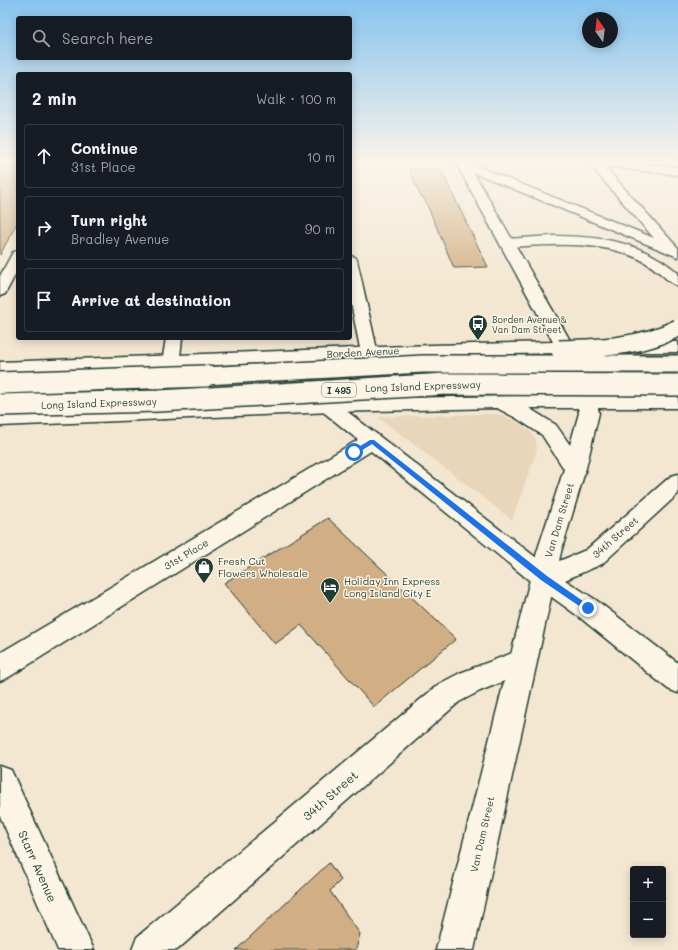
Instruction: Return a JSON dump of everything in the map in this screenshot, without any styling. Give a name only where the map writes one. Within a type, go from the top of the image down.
[{"type":"main road","name":"Van Dam Street","points":[[455,950],[549,552],[575,468],[589,413],[587,402],[564,347],[485,205]]},
{"type":"main road","points":[[507,243],[566,239],[609,245],[644,256],[661,266],[678,281]]},
{"type":"main road","points":[[233,375],[408,353],[617,348],[645,343],[678,328]]},
{"type":"main road","name":"Borden Avenue","points":[[0,368],[171,362],[369,351],[564,347],[678,347]]},
{"type":"main road","name":"Long Island Expressway","points":[[0,384],[233,375],[424,364],[678,364]]},
{"type":"main road","name":"Long Island Expressway","points":[[0,406],[159,401],[446,384],[678,384]]},
{"type":"main road","points":[[500,402],[523,413],[550,430],[575,468]]},
{"type":"main road","points":[[0,419],[380,404],[678,402]]},
{"type":"street","points":[[565,205],[676,252]]},
{"type":"street","points":[[633,205],[676,252]]},
{"type":"street","points":[[0,291],[16,258]]},
{"type":"street","points":[[352,270],[380,404]]},
{"type":"street","points":[[164,413],[174,340]]},
{"type":"street","points":[[328,406],[544,578],[588,608],[678,680]]},
{"type":"street","name":"31st Place","points":[[0,668],[372,441]]},
{"type":"street","name":"34th Street","points":[[544,578],[594,557],[678,482]]},
{"type":"street","name":"34th Street","points":[[150,950],[449,692],[523,661]]},
{"type":"street","name":"Starr Avenue","points":[[0,781],[76,950]]},
{"type":"shaded area","points":[[497,414],[514,420],[530,431],[536,439],[537,450],[512,520],[378,417]]},
{"type":"building","points":[[0,205],[16,205],[16,225],[0,255]]},
{"type":"building","points":[[427,205],[458,205],[488,267],[454,268]]},
{"type":"building","name":"Holiday Inn Express Long Island City E","points":[[328,518],[456,639],[374,707],[301,625],[275,644],[224,583]]},
{"type":"building","points":[[329,863],[341,880],[330,891],[360,934],[356,950],[236,950]]},
{"type":"place","name":"Borden Avenue & Van Dam Street","points":[[478,341]]},
{"type":"place","name":"Fresh Cut Flowers Wholesale","points":[[204,584]]},
{"type":"place","name":"Holiday Inn Express Long Island City E","points":[[330,604]]},
{"type":"route","points":[[354,452],[372,441],[544,578],[588,608]]}]
